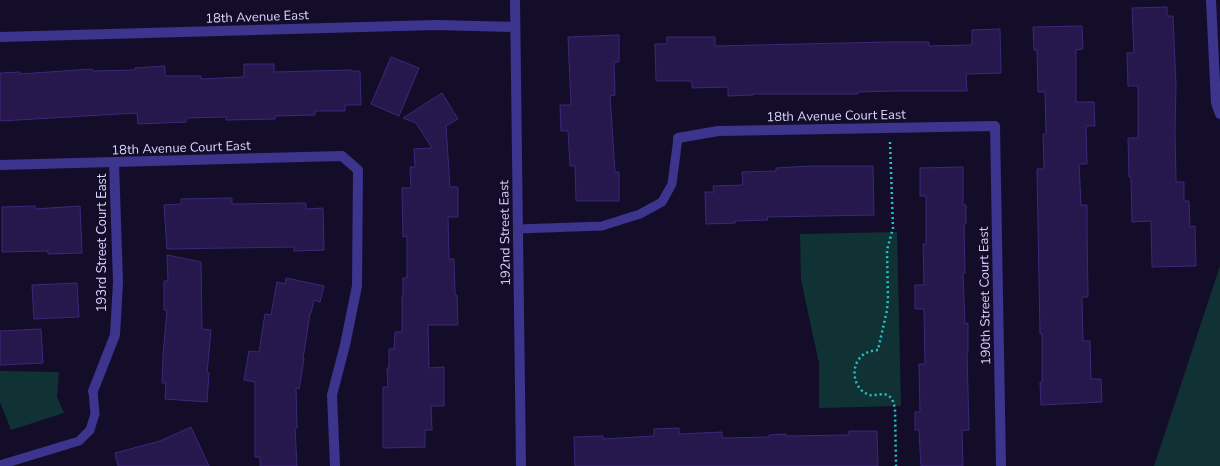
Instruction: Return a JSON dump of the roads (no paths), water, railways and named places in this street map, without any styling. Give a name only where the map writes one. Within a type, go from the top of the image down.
[{"type":"street","name":"192nd Street East","points":[[515,0],[521,466]]},
{"type":"street","points":[[1211,0],[1216,103],[1220,114]]},
{"type":"street","name":"18th Avenue East","points":[[0,37],[436,25],[515,27]]},
{"type":"street","name":"18th Avenue Court East","points":[[678,138],[718,131],[995,126]]},
{"type":"street","name":"190th Street Court East","points":[[995,126],[1001,466]]},
{"type":"street","name":"18th Avenue Court East","points":[[0,165],[342,156],[358,170],[357,286],[345,345],[332,395],[334,466]]},
{"type":"street","name":"193rd Street Court East","points":[[93,391],[115,335],[118,282],[114,162]]},
{"type":"lane","points":[[518,229],[602,226],[640,214],[657,205],[662,202],[672,184],[678,138]]},
{"type":"lane","points":[[0,464],[80,441],[90,430],[95,414],[93,391]]}]
